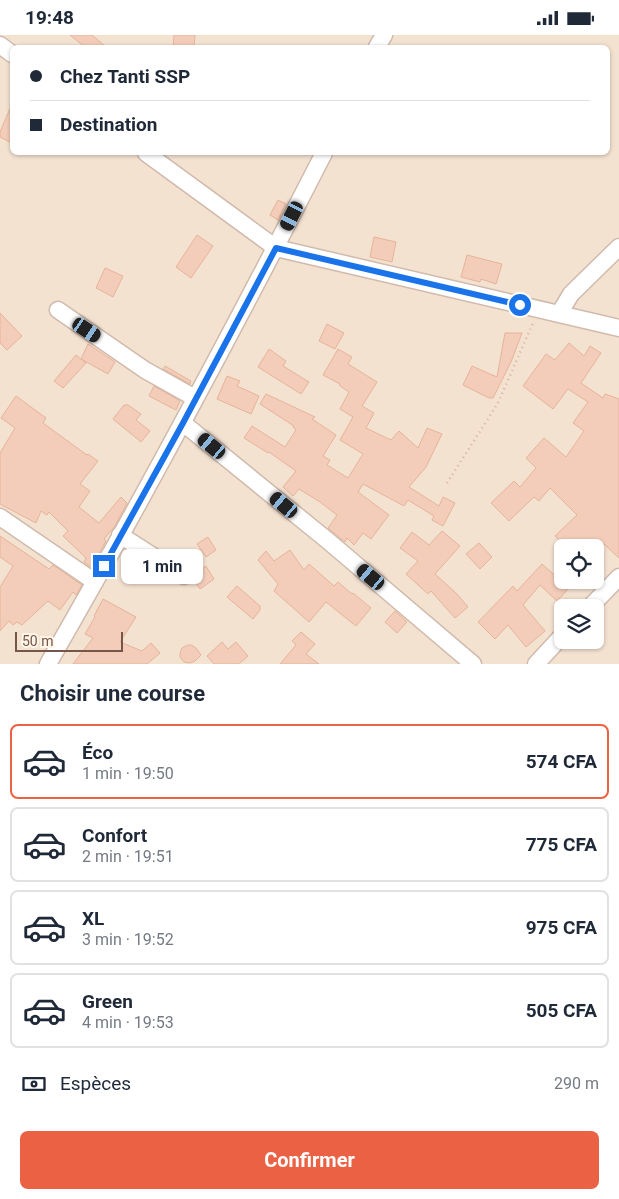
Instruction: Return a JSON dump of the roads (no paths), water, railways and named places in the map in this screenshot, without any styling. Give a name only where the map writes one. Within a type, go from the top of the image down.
[{"type":"street","points":[[149,155],[276,248],[619,328]]},
{"type":"street","points":[[48,664],[183,423],[323,155]]},
{"type":"street","points":[[559,314],[571,294],[619,247]]},
{"type":"street","points":[[58,310],[145,370],[195,399]]},
{"type":"street","points":[[183,423],[327,540],[473,664]]},
{"type":"street","points":[[0,517],[95,582]]},
{"type":"street","points":[[120,535],[184,576]]},
{"type":"street","points":[[598,599],[619,577]]},
{"type":"street","points":[[536,664],[554,645]]}]
